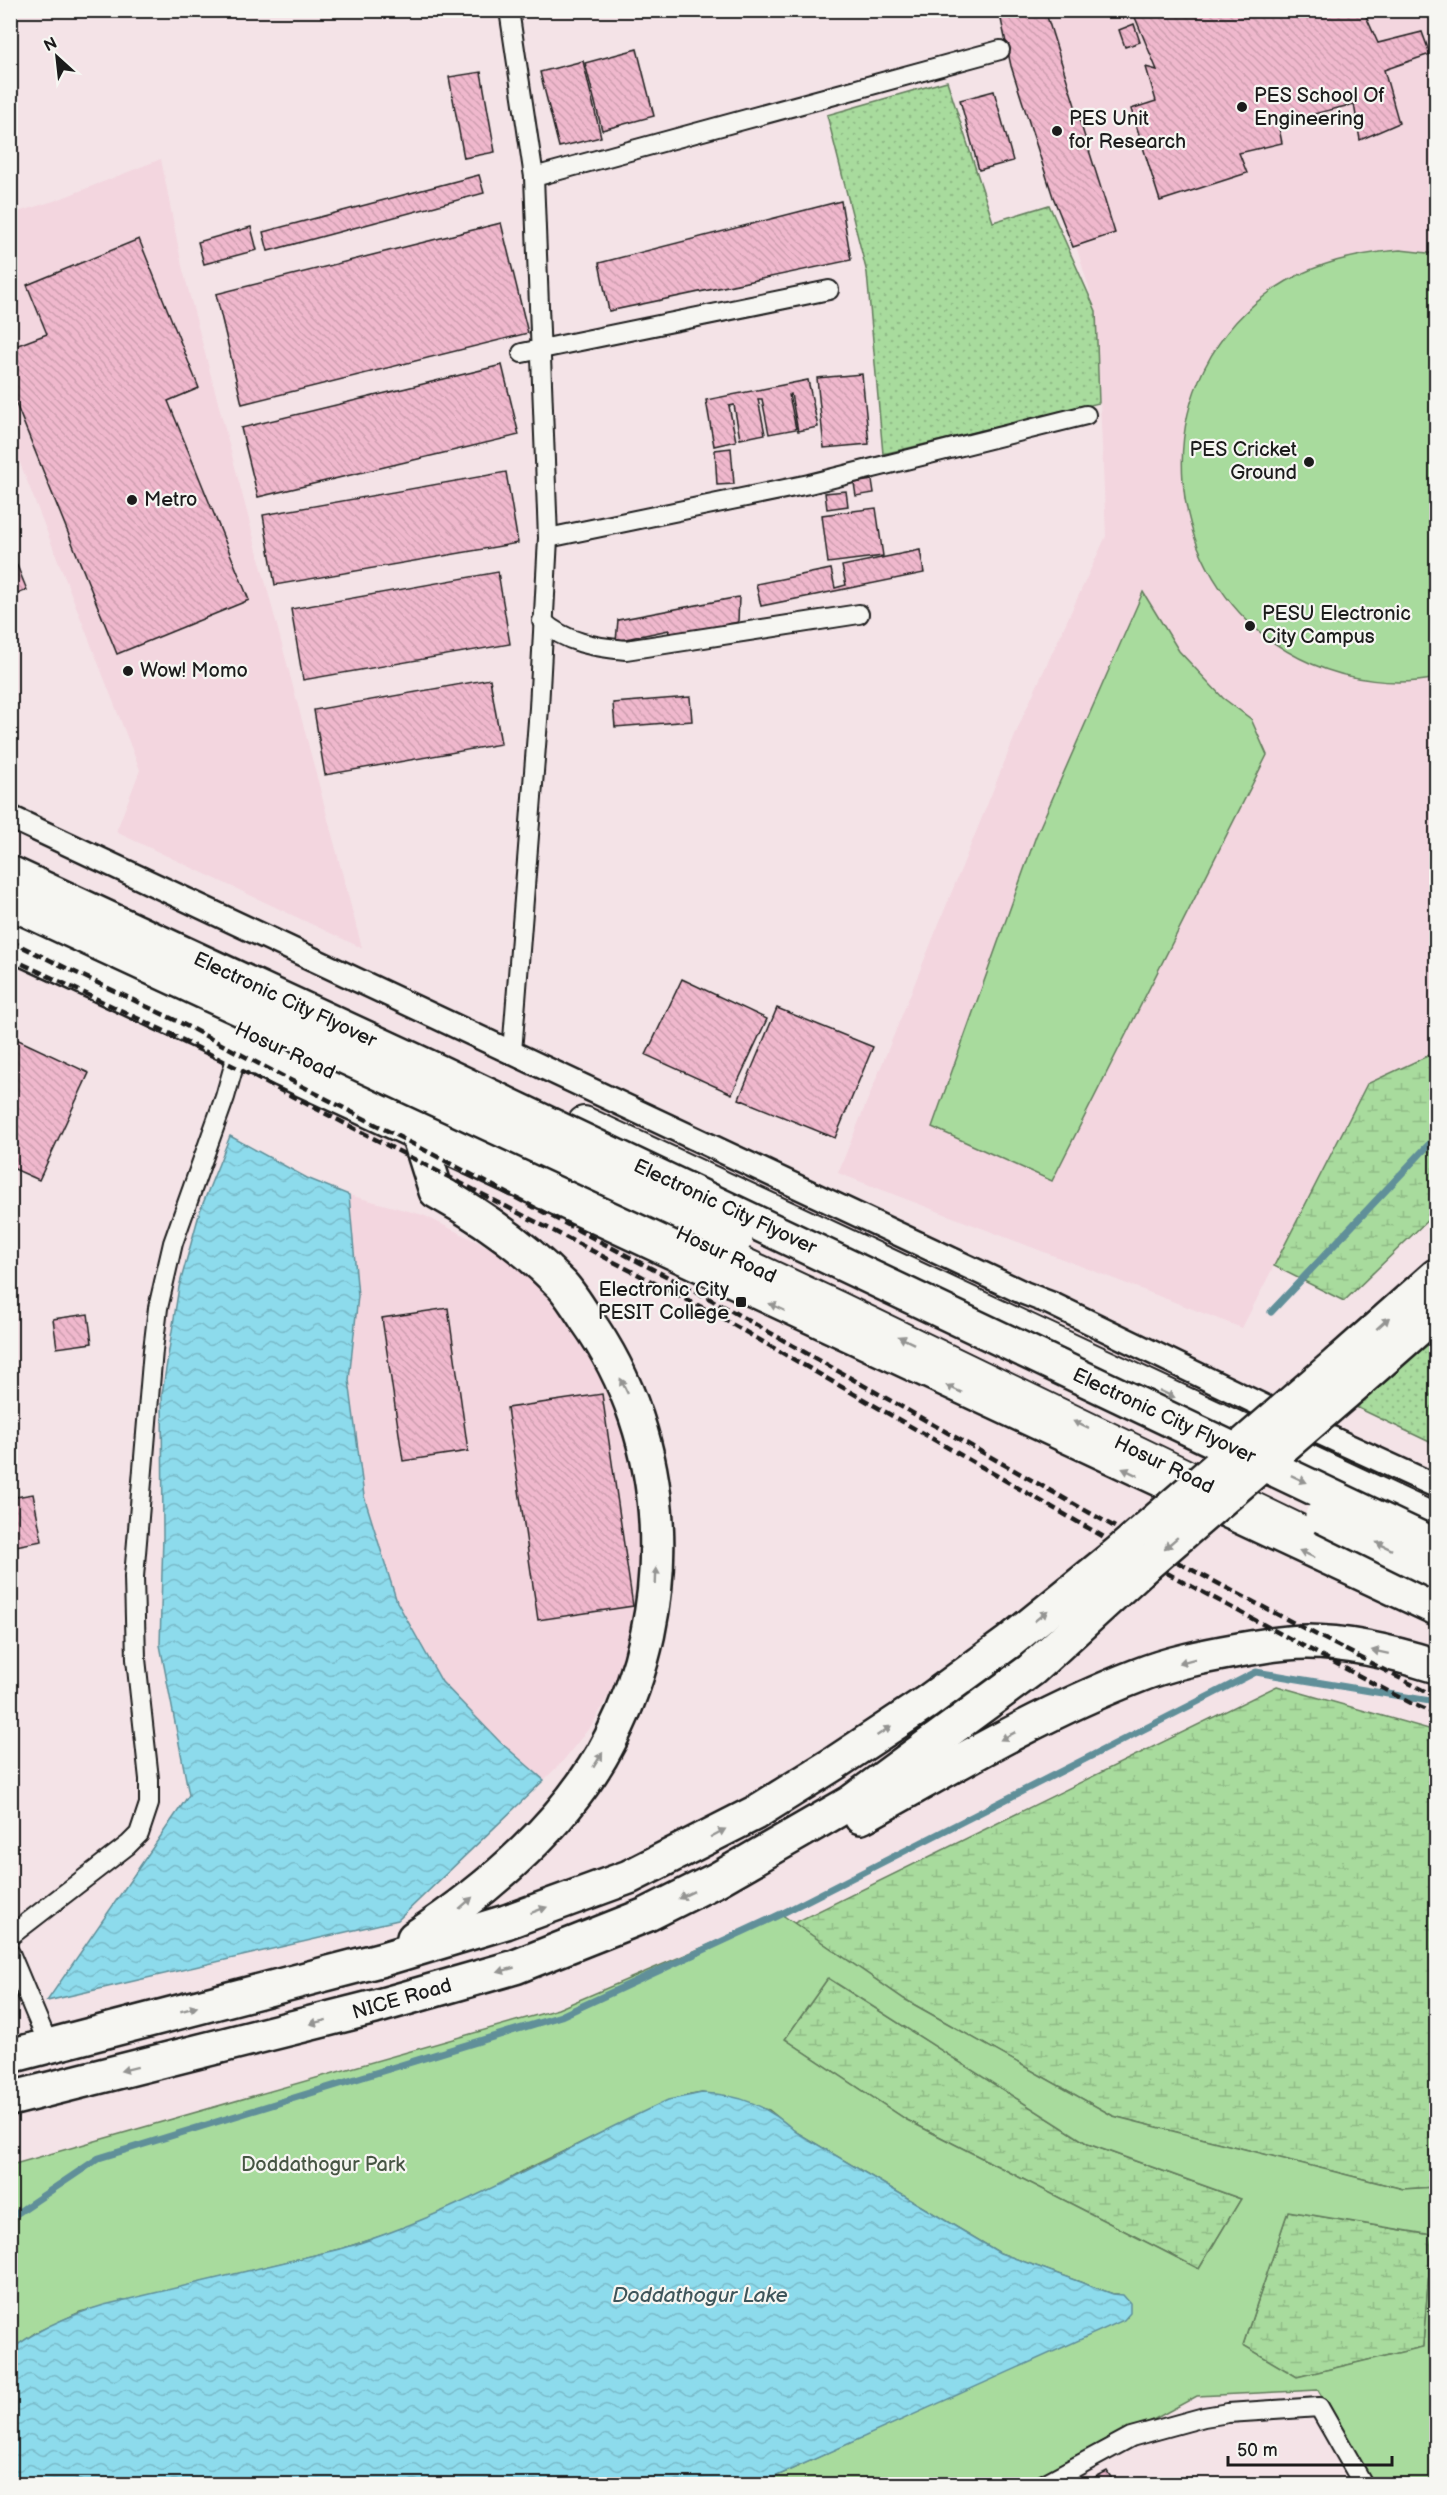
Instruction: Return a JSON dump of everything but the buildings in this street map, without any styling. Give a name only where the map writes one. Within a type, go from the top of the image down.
[{"type":"highway","points":[[10,859],[1437,1521]]},
{"type":"highway","name":"Electronic City Flyover","points":[[10,873],[437,1071],[1437,1546]]},
{"type":"highway","name":"Electronic City Flyover","points":[[10,902],[1002,1360],[1437,1572]]},
{"type":"highway","name":"Hosur Road","points":[[10,922],[838,1308],[1437,1597]]},
{"type":"highway","points":[[383,1959],[456,1911],[500,1874],[534,1841],[587,1778],[611,1739],[632,1690],[647,1640],[656,1584],[657,1539],[646,1445],[630,1397],[604,1343],[563,1286],[507,1235],[436,1191],[411,1109]]},
{"type":"highway","points":[[775,1848],[850,1803],[1022,1677],[1128,1563],[1349,1372],[1437,1276]]},
{"type":"highway","points":[[1349,1372],[1437,1313]]},
{"type":"highway","points":[[10,2056],[383,1959],[506,1922],[629,1877],[755,1813],[835,1764],[927,1702],[1009,1642],[1128,1563]]},
{"type":"highway","points":[[775,1848],[834,1832],[1047,1717],[1139,1675],[1162,1668],[1232,1651],[1306,1642],[1348,1645],[1437,1666]]},
{"type":"highway","name":"NICE Road","points":[[10,2099],[375,2007],[515,1967],[646,1915],[775,1848]]},
{"type":"street","points":[[509,10],[534,177],[548,538],[539,708],[512,1052]]},
{"type":"street","points":[[534,177],[1000,50]]},
{"type":"street","points":[[522,353],[829,290]]},
{"type":"street","points":[[548,538],[809,484],[1086,415]]},
{"type":"street","points":[[542,621],[565,638],[600,648],[627,650],[859,614]]},
{"type":"street","points":[[10,817],[1437,1486]]},
{"type":"street","name":"Hosur Road","points":[[10,948],[1437,1614]]},
{"type":"street","points":[[10,1936],[128,1845],[139,1834],[146,1818],[149,1804],[149,1779],[136,1659],[134,1577],[158,1308],[172,1243],[225,1097],[237,1055]]},
{"type":"street","points":[[10,1953],[49,2046]]},
{"type":"street","points":[[1044,2484],[1131,2437],[1212,2415],[1319,2407],[1363,2484]]},
{"type":"shaded area","name":"PESU Electronic City Campus","points":[[1017,11],[1436,11],[1436,1052],[1367,1084],[1242,1328],[838,1173],[1023,716],[1106,536],[1096,311],[1041,132]]},
{"type":"shaded area","points":[[161,159],[182,266],[362,948],[116,832],[140,770],[11,440],[11,214],[57,200]]},
{"type":"shaded area","points":[[349,1195],[423,1215],[494,1250],[529,1273],[580,1327],[630,1428],[645,1573],[627,1654],[618,1678],[594,1722],[562,1762],[544,1780],[500,1742],[442,1682],[397,1602],[364,1496],[349,1380],[358,1296]]},
{"type":"green space","points":[[947,81],[993,222],[1049,205],[1096,311],[1099,403],[883,454],[867,273],[827,115]]},
{"type":"green space","name":"PES Cricket Ground","points":[[1400,250],[1436,254],[1436,678],[1389,682],[1357,678],[1326,670],[1312,664],[1259,631],[1220,587],[1194,536],[1183,480],[1186,423],[1204,368],[1238,320],[1287,281],[1314,268],[1356,256]]},
{"type":"green space","points":[[1143,592],[1179,651],[1223,698],[1251,719],[1267,755],[1052,1181],[932,1127],[1036,836]]},
{"type":"green space","points":[[1436,1052],[1436,1212],[1344,1301],[1274,1266],[1367,1084]]},
{"type":"green space","points":[[1436,1334],[1436,1445],[1354,1406]]},
{"type":"green space","points":[[1277,1686],[1436,1731],[1436,2187],[1403,2189],[1113,2116],[904,1999],[794,1923]]},
{"type":"green space","name":"Doddathogur Park","points":[[781,1914],[904,1999],[1113,2116],[1403,2189],[1436,2187],[1436,2484],[1374,2484],[1318,2390],[1197,2396],[1035,2484],[759,2484],[1127,2317],[1118,2294],[1000,2253],[796,2132],[769,2110],[702,2093],[685,2096],[653,2108],[523,2171],[487,2192],[412,2226],[344,2248],[80,2312],[35,2333],[11,2350],[11,2165],[558,2009]],"holes":[[[828,1978],[1088,2144],[1241,2199],[1199,2269],[907,2120],[785,2039]],[[1288,2211],[1432,2235],[1423,2347],[1297,2377],[1243,2345]]]},
{"type":"green space","points":[[828,1978],[1088,2144],[1241,2199],[1199,2269],[907,2120],[785,2039]]},
{"type":"green space","points":[[1288,2211],[1432,2235],[1423,2347],[1297,2377],[1243,2345]]},
{"type":"water","points":[[230,1136],[307,1178],[349,1195],[358,1296],[349,1380],[364,1496],[397,1602],[442,1682],[500,1742],[544,1780],[398,1920],[47,2001],[189,1795],[160,1645],[163,1536],[162,1394],[179,1287],[200,1211]]},
{"type":"water","name":"Doddathogur Lake","points":[[702,2093],[729,2096],[764,2108],[796,2132],[1000,2253],[1113,2294],[1123,2295],[1130,2303],[1130,2313],[1124,2320],[759,2484],[211,2484],[193,2481],[167,2484],[11,2484],[11,2350],[43,2329],[104,2305],[344,2248],[387,2234],[509,2180],[668,2100]]},
{"type":"waterway","points":[[1271,1312],[1436,1137]]},
{"type":"waterway","points":[[10,2218],[99,2158],[561,2016],[781,1914],[1256,1672],[1436,1702]]},
{"type":"railway","points":[[10,941],[177,1021],[712,1300],[1177,1562],[1436,1697]]},
{"type":"railway","points":[[10,958],[173,1035],[709,1311],[1167,1573],[1410,1703],[1436,1714]]},
{"type":"place","name":"PES School Of Engineering","points":[[1242,107]]},
{"type":"place","name":"PES Unit for Research","points":[[1057,131]]},
{"type":"place","name":"PES Cricket Ground","points":[[1309,462]]},
{"type":"place","name":"Metro","points":[[132,500]]},
{"type":"place","name":"PESU Electronic City Campus","points":[[1250,626]]},
{"type":"place","name":"Wow! Momo","points":[[128,671]]},
{"type":"place","name":"Electronic City PESIT College","points":[[741,1302]]}]
